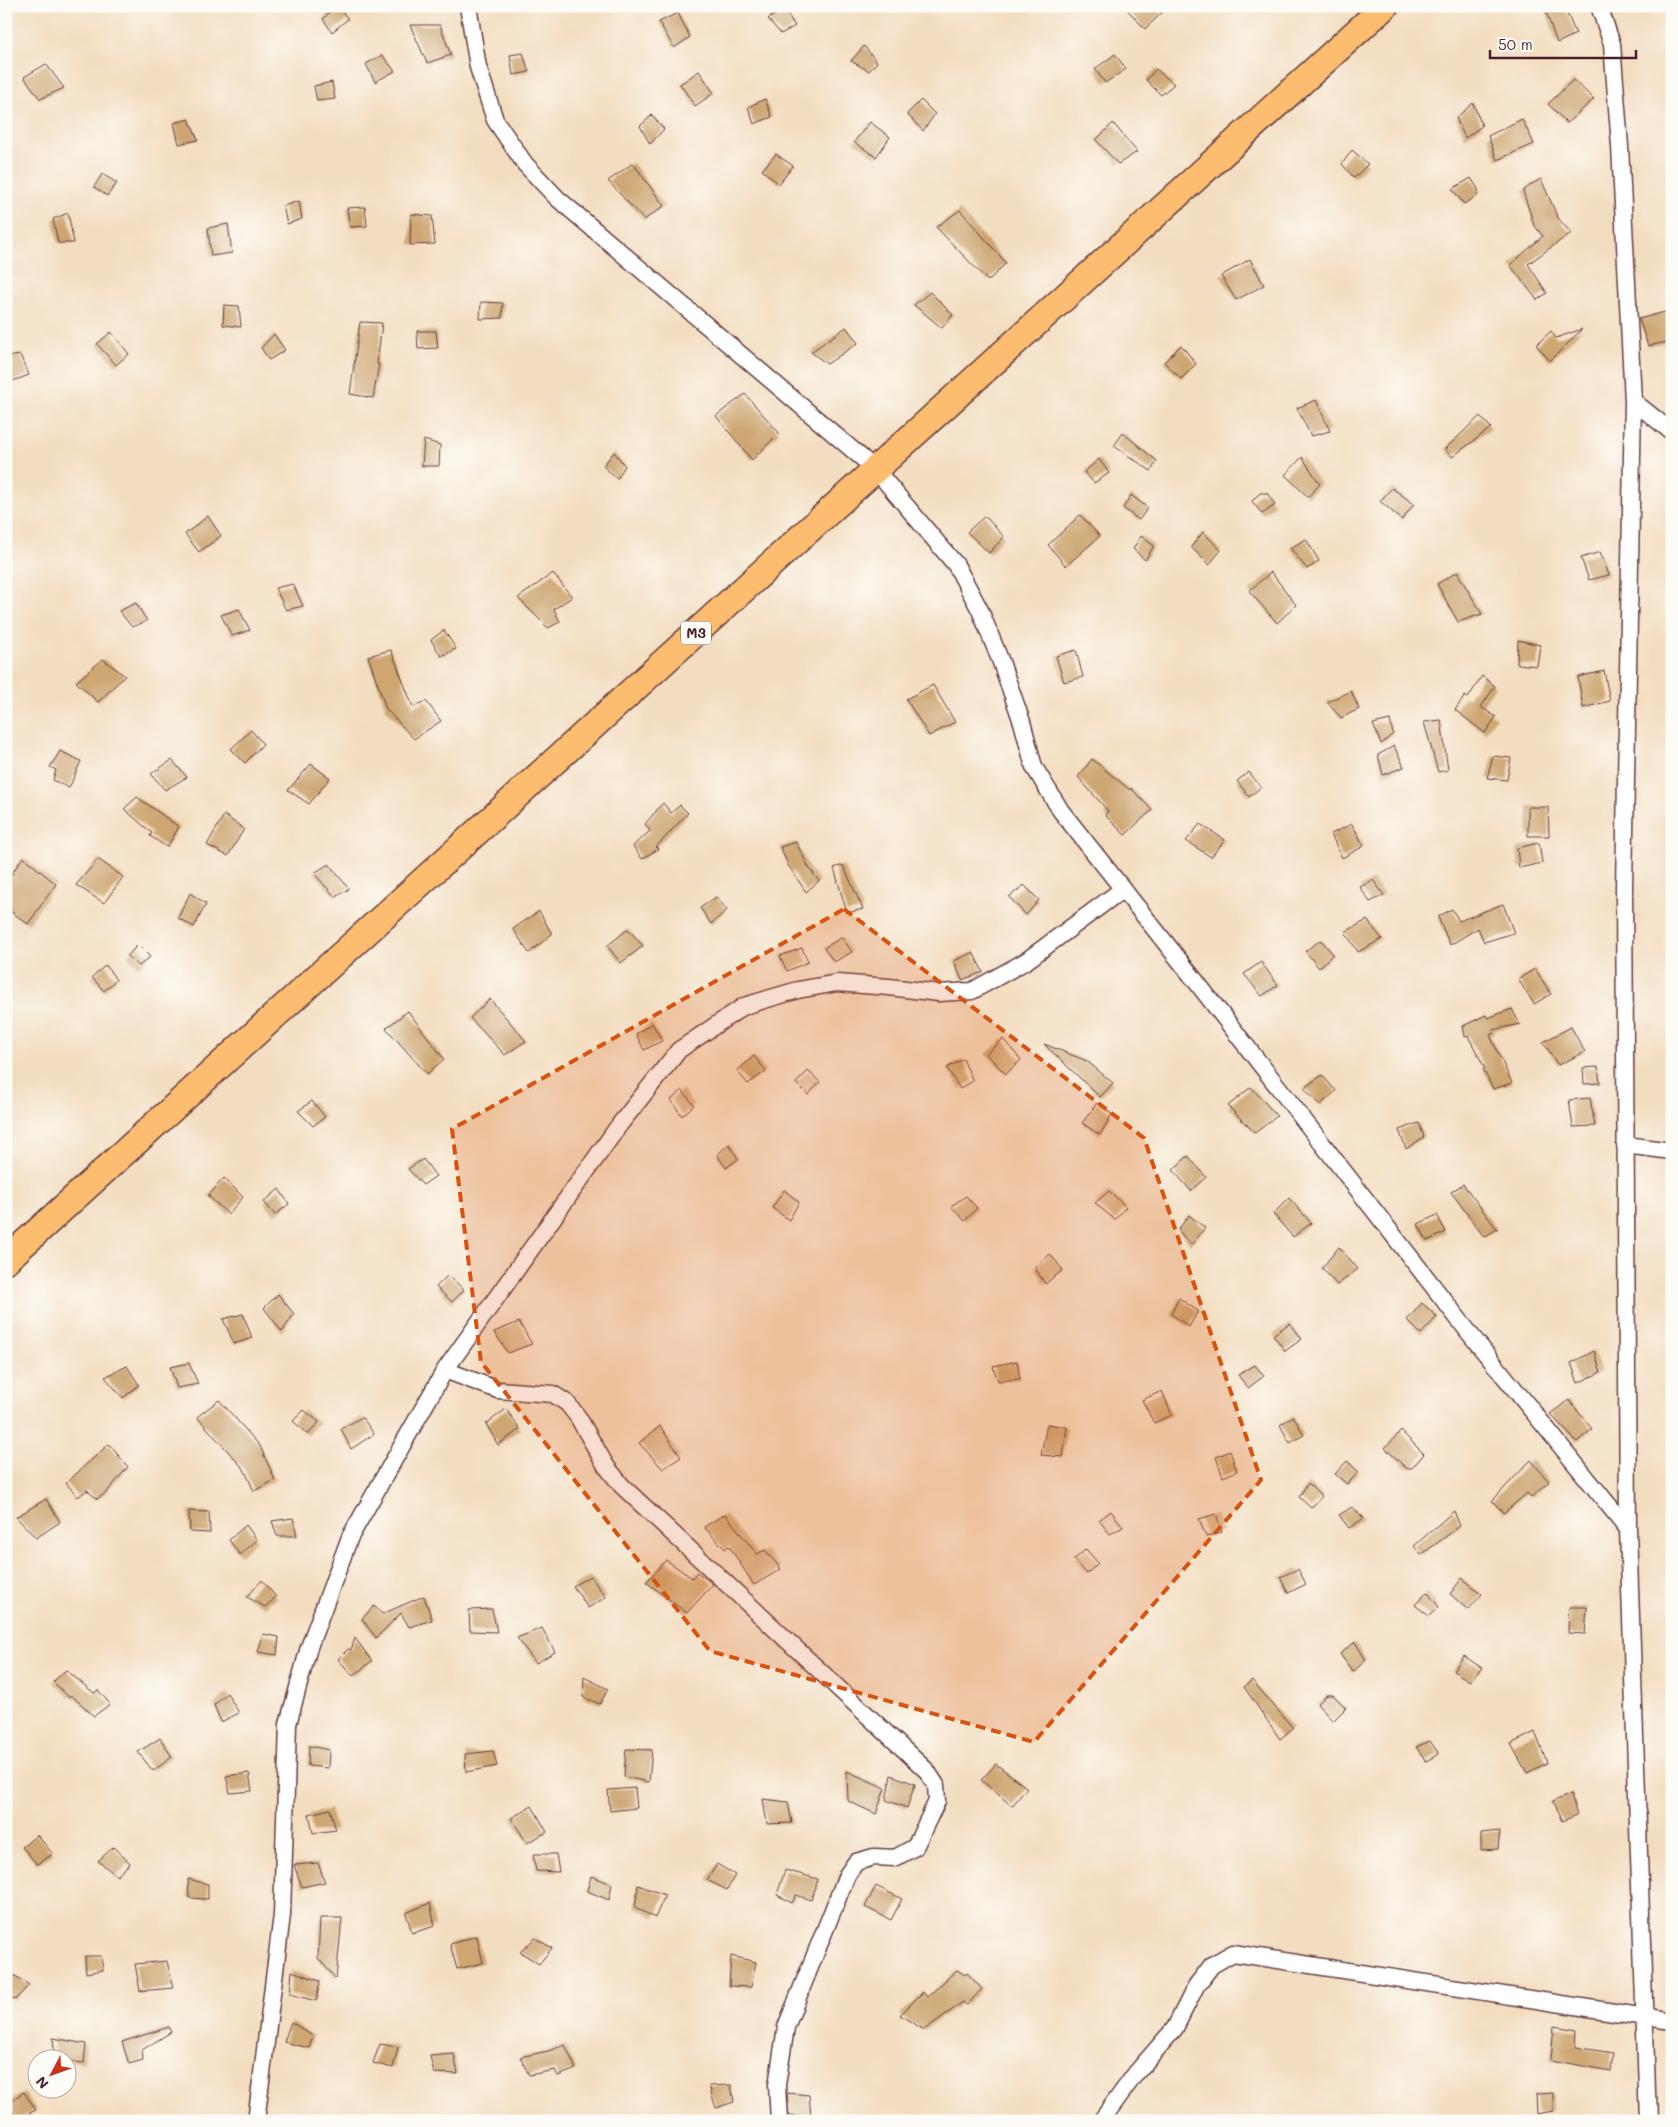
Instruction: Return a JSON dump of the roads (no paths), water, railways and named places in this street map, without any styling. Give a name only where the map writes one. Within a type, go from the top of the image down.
[{"type":"main road","name":"M3","points":[[6,1260],[1385,6]]},
{"type":"street","points":[[468,6],[478,67],[495,120],[525,164],[557,198],[875,469],[956,565],[980,610],[1001,662],[1022,722],[1034,767],[1061,811],[1474,1339],[1628,1529]]},
{"type":"street","points":[[1599,6],[1612,44],[1620,146],[1633,401],[1624,888],[1628,1529],[1648,2121]]},
{"type":"street","points":[[1633,401],[1672,432]]},
{"type":"street","points":[[256,2121],[282,1915],[288,1724],[309,1647],[350,1537],[446,1370],[620,1124],[679,1050],[744,1006],[798,990],[837,983],[939,993],[972,991],[1026,961],[1123,889]]},
{"type":"street","points":[[1625,1145],[1672,1151]]},
{"type":"street","points":[[446,1370],[498,1390],[553,1394],[567,1403],[578,1417],[606,1466],[622,1486],[927,1771],[936,1785],[937,1801],[915,1847],[895,1858],[874,1857],[856,1862],[847,1875],[786,2027],[777,2085],[779,2121]]},
{"type":"street","points":[[1101,2121],[1136,2073],[1175,2028],[1196,1986],[1212,1964],[1233,1953],[1672,2021]]}]
